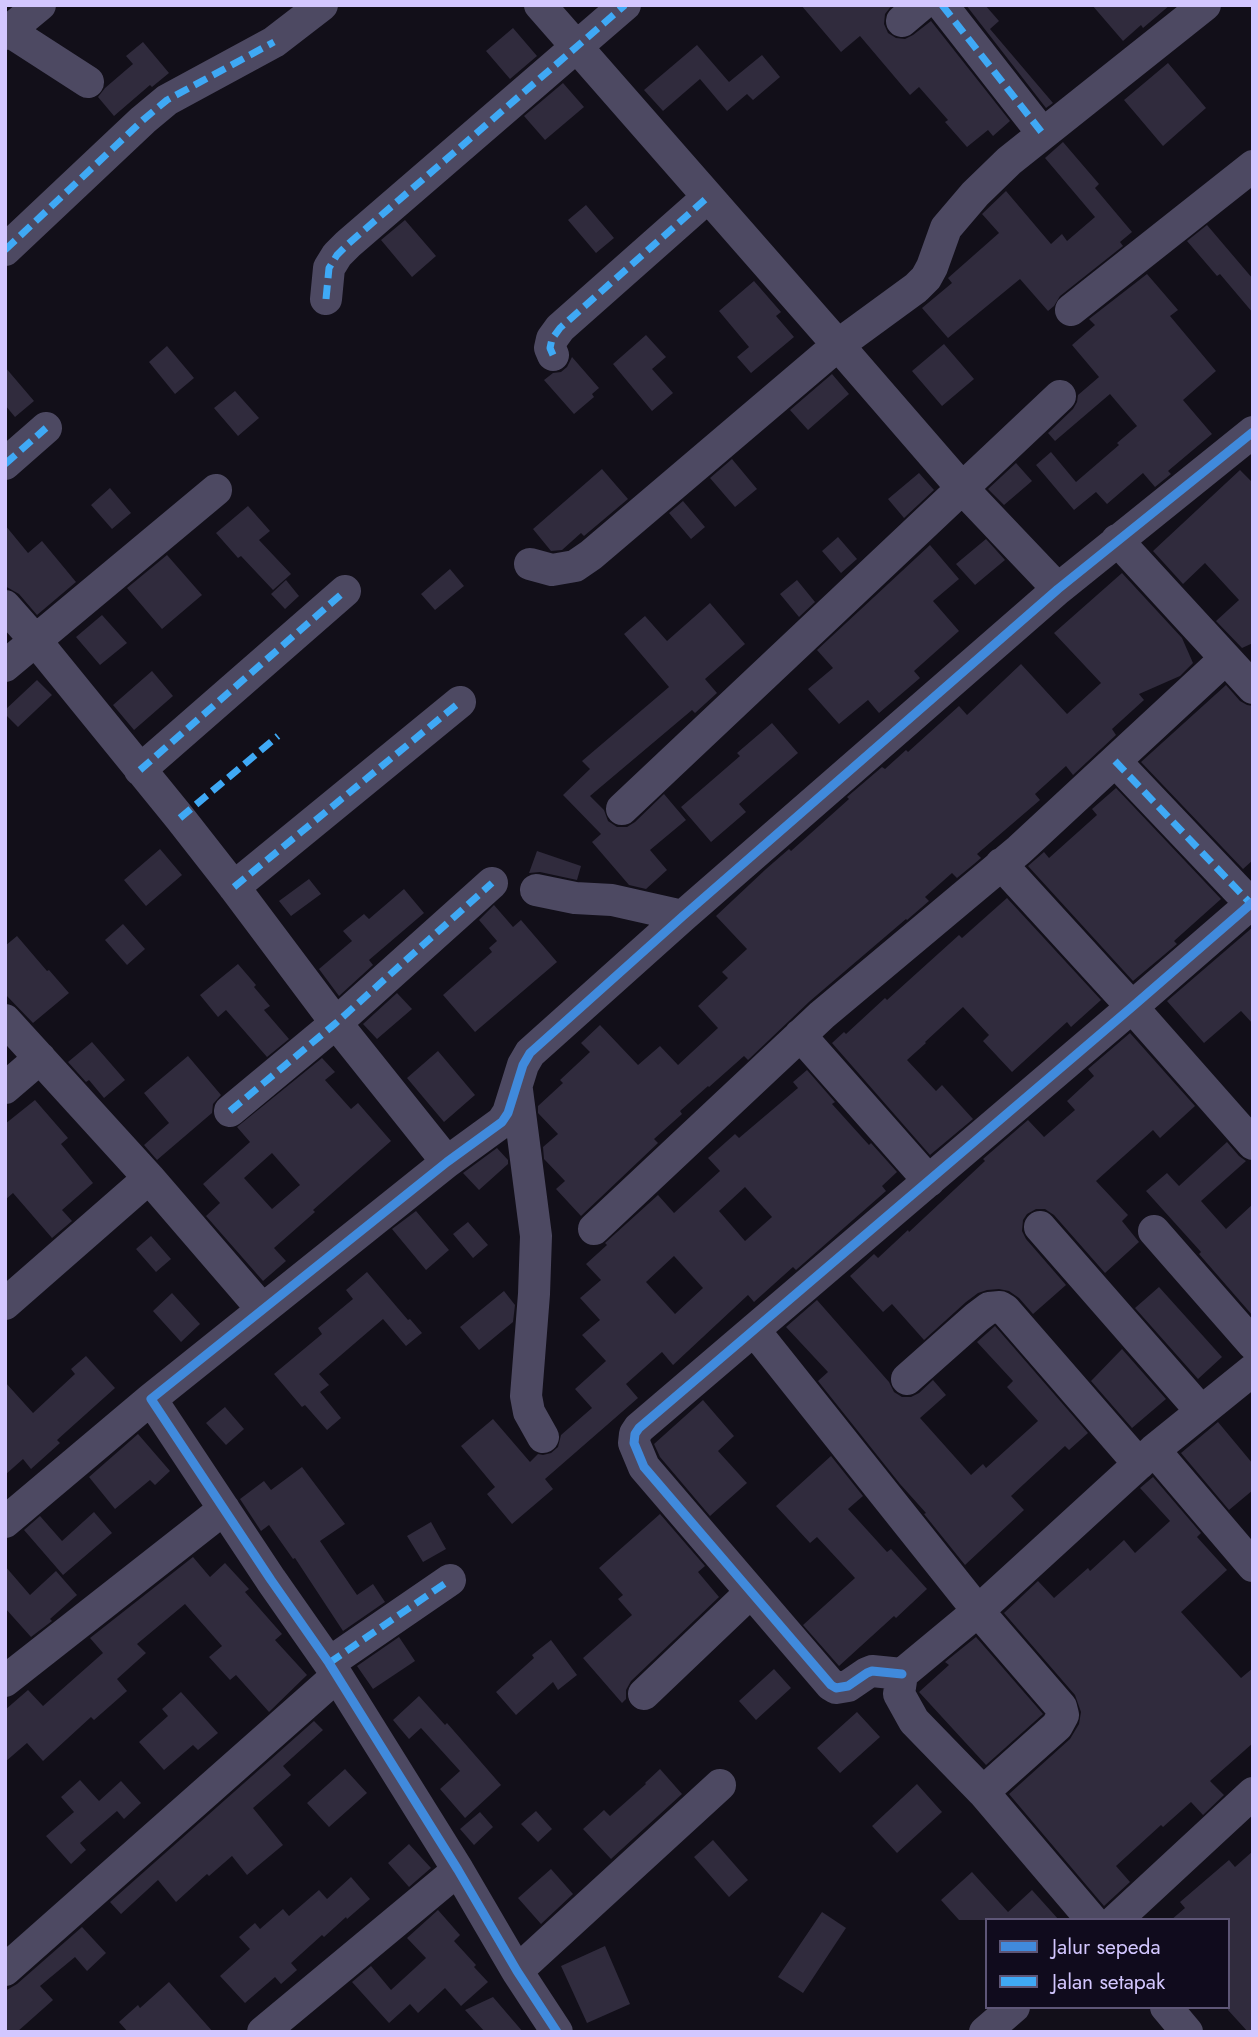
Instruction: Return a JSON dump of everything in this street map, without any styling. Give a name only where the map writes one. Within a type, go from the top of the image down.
[{"type":"street","points":[[40,5],[7,33],[88,82]]},
{"type":"street","points":[[5,250],[151,113],[183,90],[274,43],[322,5]]},
{"type":"street","points":[[540,5],[962,488],[1058,589]]},
{"type":"street","points":[[326,299],[329,268],[337,255],[625,5]]},
{"type":"street","points":[[942,5],[1044,134]]},
{"type":"street","points":[[530,565],[552,570],[575,566],[591,555],[838,345],[916,288],[932,267],[946,228],[984,186],[1009,162],[1205,5]]},
{"type":"street","points":[[1071,310],[1253,166]]},
{"type":"street","points":[[553,355],[550,348],[552,339],[560,328],[708,197]]},
{"type":"street","points":[[622,809],[1060,396]]},
{"type":"street","points":[[5,464],[46,428]]},
{"type":"street","points":[[5,1522],[262,1309],[447,1162],[502,1122],[508,1113],[523,1065],[530,1053],[1058,589],[1253,432]]},
{"type":"street","points":[[5,666],[216,489]]},
{"type":"street","points":[[1117,540],[1253,688]]},
{"type":"street","points":[[140,769],[345,591]]},
{"type":"street","points":[[5,606],[36,640],[234,887],[336,1023],[447,1162]]},
{"type":"street","points":[[594,1229],[832,1006],[1001,864],[1226,659]]},
{"type":"street","points":[[234,887],[460,702]]},
{"type":"street","points":[[902,1674],[872,1671],[848,1686],[836,1688],[831,1685],[644,1467],[634,1443],[639,1428],[1252,903],[1115,761]]},
{"type":"street","points":[[1001,864],[1253,1144]]},
{"type":"street","points":[[230,1111],[336,1023],[492,883]]},
{"type":"street","points":[[536,890],[583,899],[611,900],[683,916]]},
{"type":"street","points":[[5,1020],[149,1178],[262,1309]]},
{"type":"street","points":[[800,1035],[929,1181]]},
{"type":"street","points":[[5,1088],[40,1058]]},
{"type":"street","points":[[517,1088],[536,1236],[526,1395],[529,1412],[543,1437]]},
{"type":"street","points":[[5,1304],[149,1178]]},
{"type":"street","points":[[1040,1227],[1201,1411]]},
{"type":"street","points":[[1154,1231],[1253,1344]]},
{"type":"street","points":[[907,1379],[977,1317],[989,1308],[1000,1307],[1253,1566]]},
{"type":"street","points":[[754,1330],[978,1611],[1058,1703],[1063,1715],[1057,1726],[983,1792]]},
{"type":"street","points":[[1090,1918],[983,1792],[914,1721],[899,1694],[902,1674],[978,1611],[1147,1457],[1253,1370]]},
{"type":"street","points":[[151,1399],[333,1669],[557,2032]]},
{"type":"street","points":[[5,1681],[225,1509]]},
{"type":"street","points":[[5,1970],[333,1669],[450,1580]]},
{"type":"street","points":[[644,1694],[750,1592]]},
{"type":"street","points":[[517,1971],[720,1784]]},
{"type":"street","points":[[1118,1918],[1253,1793]]},
{"type":"street","points":[[263,2032],[458,1870]]},
{"type":"street","points":[[985,2032],[1012,2009]]},
{"type":"street","points":[[1168,2009],[1187,2032]]},
{"type":"building","points":[[801,5],[892,5],[885,14],[884,24],[888,33],[896,38],[905,39],[931,21],[1010,121],[993,136],[988,130],[967,147],[919,87],[910,95],[860,36],[841,52]]},
{"type":"building","points":[[966,5],[985,5],[999,21],[990,29],[1053,103],[1046,108]]},
{"type":"building","points":[[1092,5],[1170,5],[1123,41]]},
{"type":"building","points":[[513,28],[537,56],[510,79],[486,51]]},
{"type":"building","points":[[143,42],[169,73],[152,87],[150,85],[114,116],[98,97],[133,64],[126,56]]},
{"type":"building","points":[[697,45],[729,82],[762,55],[780,77],[753,100],[747,94],[727,111],[700,79],[663,111],[644,90]]},
{"type":"building","points":[[1168,63],[1206,108],[1163,146],[1124,100]]},
{"type":"building","points":[[563,83],[584,107],[545,140],[524,116]]},
{"type":"building","points":[[1063,142],[1099,184],[1095,188],[1132,232],[1120,242],[1123,246],[1060,296],[1048,311],[1020,279],[948,338],[922,308],[952,283],[948,278],[999,233],[982,214],[1006,191],[1051,244],[1062,234],[1067,241],[1095,217],[1045,158]]},
{"type":"building","points":[[586,205],[614,238],[596,253],[568,220]]},
{"type":"building","points":[[405,220],[436,256],[412,277],[381,240]]},
{"type":"building","points":[[1207,225],[1253,279],[1253,313],[1187,241]]},
{"type":"building","points":[[1147,274],[1178,310],[1170,316],[1216,371],[1183,400],[1212,434],[1168,471],[1171,474],[1155,487],[1143,473],[1107,504],[1096,492],[1074,510],[1036,465],[1051,452],[1076,482],[1137,426],[1110,394],[1055,441],[1048,433],[1073,409],[1078,395],[1099,377],[1072,345],[1095,325],[1089,319]]},
{"type":"building","points":[[754,281],[781,312],[776,316],[794,337],[751,373],[737,357],[749,347],[719,311]]},
{"type":"building","points":[[646,335],[666,357],[652,369],[673,393],[652,411],[613,364]]},
{"type":"building","points":[[944,344],[974,379],[942,406],[912,371]]},
{"type":"building","points":[[167,346],[194,378],[175,394],[149,362]]},
{"type":"building","points":[[572,357],[599,388],[592,394],[594,397],[574,414],[544,380],[553,373],[561,372]]},
{"type":"building","points":[[5,367],[34,401],[15,417],[5,405]]},
{"type":"building","points":[[832,374],[849,394],[808,430],[790,410]]},
{"type":"building","points":[[235,391],[259,418],[238,436],[214,408]]},
{"type":"building","points":[[732,459],[757,489],[735,507],[710,478]]},
{"type":"building","points":[[1016,463],[1032,481],[1004,505],[988,489]]},
{"type":"building","points":[[602,469],[628,499],[584,536],[581,533],[562,550],[551,551],[533,529]]},
{"type":"building","points":[[1240,470],[1253,483],[1253,643],[1242,648],[1216,621],[1239,600],[1205,563],[1183,584],[1153,551]]},
{"type":"building","points":[[919,473],[934,490],[904,518],[888,499]]},
{"type":"building","points":[[110,488],[131,513],[112,529],[91,505]]},
{"type":"building","points":[[683,501],[705,527],[691,539],[669,513]]},
{"type":"building","points":[[248,506],[270,531],[259,540],[291,574],[273,590],[241,556],[238,558],[216,533]]},
{"type":"building","points":[[5,525],[28,553],[42,541],[76,582],[37,615],[19,594],[5,586]]},
{"type":"building","points":[[838,537],[857,559],[841,573],[822,551]]},
{"type":"building","points":[[986,539],[1005,560],[975,585],[956,564]]},
{"type":"building","points":[[930,545],[959,579],[933,601],[959,631],[914,671],[920,678],[879,713],[868,700],[839,724],[808,689],[833,668],[817,650]]},
{"type":"building","points":[[167,555],[202,595],[162,629],[127,588]]},
{"type":"building","points":[[450,569],[464,586],[435,610],[421,594]]},
{"type":"building","points":[[1122,573],[1182,638],[1193,663],[1180,676],[1139,694],[1144,700],[1112,729],[1116,735],[1073,775],[1066,766],[1035,794],[1040,800],[977,854],[981,858],[957,878],[952,873],[925,897],[929,901],[810,1001],[748,1060],[744,1056],[680,1111],[682,1114],[654,1139],[658,1143],[581,1216],[556,1189],[565,1181],[544,1159],[543,1147],[558,1134],[538,1113],[538,1106],[563,1083],[560,1080],[590,1052],[581,1043],[600,1025],[638,1065],[660,1046],[678,1065],[718,1028],[698,1006],[728,978],[722,972],[747,949],[716,916],[882,767],[885,769],[906,750],[908,752],[959,706],[967,715],[1021,664],[1067,714],[1101,683],[1054,633]]},
{"type":"building","points":[[286,580],[299,596],[285,609],[271,594]]},
{"type":"building","points":[[797,580],[815,602],[799,617],[780,594]]},
{"type":"building","points":[[710,603],[745,644],[705,679],[717,693],[695,713],[692,710],[590,796],[604,810],[608,821],[617,827],[627,827],[635,822],[664,794],[686,820],[650,850],[667,870],[646,889],[629,885],[592,842],[601,834],[563,795],[590,769],[582,761],[669,687],[624,634],[645,616],[667,641]]},
{"type":"building","points":[[102,615],[127,643],[100,665],[76,637]]},
{"type":"building","points":[[152,671],[173,696],[134,730],[113,705]]},
{"type":"building","points":[[37,680],[52,695],[18,727],[5,714],[5,710]]},
{"type":"building","points":[[1226,685],[1240,701],[1253,706],[1253,860],[1243,869],[1141,762]]},
{"type":"building","points":[[772,723],[798,753],[739,804],[746,812],[711,842],[681,807],[740,756],[737,753]]},
{"type":"building","points":[[1116,788],[1221,899],[1174,941],[1177,944],[1133,981],[1028,866],[1044,852],[1049,858],[1097,815],[1092,809]]},
{"type":"building","points":[[160,849],[182,875],[146,906],[124,880]]},
{"type":"building","points":[[537,851],[581,866],[577,880],[540,872],[529,873]]},
{"type":"building","points":[[309,879],[321,894],[291,916],[279,901]]},
{"type":"building","points":[[404,889],[424,913],[369,960],[373,965],[339,996],[319,969],[352,941],[343,931],[364,914],[369,919]]},
{"type":"building","points":[[1007,898],[1101,1000],[1071,1027],[1067,1022],[1012,1072],[983,1041],[989,1035],[963,1007],[907,1060],[936,1091],[942,1085],[973,1119],[930,1155],[832,1043],[844,1032],[846,1034],[885,998],[887,1000],[959,935],[962,938]]},
{"type":"building","points":[[494,905],[513,927],[521,920],[557,962],[475,1032],[443,995],[492,952],[489,948],[497,941],[479,920]]},
{"type":"building","points":[[123,924],[145,949],[127,965],[105,940]]},
{"type":"building","points":[[1253,927],[1253,1024],[1241,1011],[1204,1043],[1167,1001]]},
{"type":"building","points":[[17,936],[69,993],[33,1023],[5,994],[5,946]]},
{"type":"building","points":[[238,964],[270,1006],[264,1010],[289,1039],[267,1057],[226,1010],[218,1017],[200,995]]},
{"type":"building","points":[[397,993],[412,1009],[377,1039],[363,1024]]},
{"type":"building","points":[[1130,1033],[1195,1106],[1160,1138],[1153,1130],[1096,1181],[1128,1215],[1122,1221],[1139,1242],[1105,1273],[1054,1215],[1045,1209],[1036,1209],[1023,1220],[1022,1231],[1066,1285],[1033,1314],[1009,1291],[987,1290],[966,1302],[924,1340],[892,1304],[883,1312],[850,1276],[874,1254],[878,1258],[908,1230],[909,1232],[985,1161],[983,1159],[1028,1120],[1044,1137],[1075,1110],[1067,1101],[1094,1076],[1088,1069]]},
{"type":"building","points":[[92,1042],[125,1080],[104,1098],[89,1080],[86,1082],[68,1062]]},
{"type":"building","points":[[438,1051],[475,1095],[444,1122],[407,1078]]},
{"type":"building","points":[[188,1056],[221,1095],[213,1104],[212,1113],[157,1160],[144,1145],[169,1123],[144,1093]]},
{"type":"building","points":[[322,1058],[335,1072],[325,1080],[351,1109],[358,1103],[391,1141],[274,1248],[286,1261],[263,1281],[206,1216],[220,1203],[203,1184],[250,1142],[237,1127]],"holes":[[[272,1153],[300,1185],[272,1209],[244,1178]]]},
{"type":"building","points":[[807,1070],[835,1102],[832,1104],[897,1172],[882,1186],[886,1191],[796,1270],[793,1267],[754,1302],[748,1295],[673,1365],[662,1352],[626,1384],[638,1398],[545,1479],[553,1489],[512,1524],[487,1494],[495,1487],[461,1446],[493,1419],[530,1462],[538,1454],[551,1453],[558,1447],[561,1435],[592,1408],[575,1389],[606,1361],[582,1335],[600,1320],[580,1298],[601,1280],[586,1264],[658,1195],[674,1213],[720,1171],[708,1158],[735,1134],[739,1138],[798,1088],[793,1082]],"holes":[[[745,1187],[772,1217],[745,1241],[719,1211]],[[674,1256],[703,1288],[675,1314],[646,1282]]]},
{"type":"building","points":[[35,1100],[68,1138],[61,1144],[93,1183],[62,1210],[72,1221],[52,1238],[13,1193],[5,1200],[5,1124]]},
{"type":"building","points":[[1227,1142],[1246,1161],[1201,1201],[1226,1229],[1253,1204],[1253,1316],[1199,1254],[1201,1252],[1146,1191],[1167,1173],[1179,1186]]},
{"type":"building","points":[[497,1148],[508,1160],[508,1164],[479,1190],[463,1173]]},
{"type":"building","points":[[416,1211],[449,1250],[426,1270],[392,1229]]},
{"type":"building","points":[[468,1222],[488,1245],[473,1258],[453,1234]]},
{"type":"building","points":[[151,1236],[171,1259],[156,1272],[136,1249]]},
{"type":"building","points":[[367,1272],[422,1333],[406,1346],[383,1319],[319,1374],[329,1385],[320,1392],[341,1418],[327,1430],[305,1405],[302,1407],[274,1374],[322,1334],[318,1328],[353,1299],[346,1290]]},
{"type":"building","points":[[1159,1287],[1222,1357],[1198,1379],[1135,1308]]},
{"type":"building","points":[[504,1291],[515,1305],[513,1322],[479,1350],[460,1327]]},
{"type":"building","points":[[172,1293],[200,1324],[181,1342],[153,1311]]},
{"type":"building","points":[[817,1300],[889,1382],[894,1392],[902,1397],[911,1397],[933,1380],[946,1395],[920,1418],[971,1475],[983,1464],[986,1468],[1038,1421],[1007,1387],[1013,1381],[977,1342],[995,1326],[1088,1433],[1069,1450],[1065,1446],[1011,1496],[1024,1510],[965,1565],[818,1381],[828,1372],[786,1327]]},
{"type":"building","points":[[1122,1349],[1166,1399],[1132,1428],[1091,1381]]},
{"type":"building","points":[[86,1356],[115,1388],[57,1440],[60,1443],[31,1469],[23,1459],[5,1475],[5,1382],[33,1413],[75,1374],[71,1369]]},
{"type":"building","points":[[703,1400],[734,1436],[718,1451],[747,1483],[710,1516],[660,1457],[654,1444]]},
{"type":"building","points":[[225,1407],[244,1429],[226,1445],[206,1423]]},
{"type":"building","points":[[1218,1422],[1253,1464],[1253,1490],[1229,1510],[1181,1453]]},
{"type":"building","points":[[138,1434],[170,1471],[155,1485],[150,1480],[115,1509],[89,1477]]},
{"type":"building","points":[[831,1456],[863,1496],[848,1509],[887,1552],[891,1549],[927,1589],[839,1666],[803,1625],[855,1578],[817,1537],[810,1543],[776,1506]]},
{"type":"building","points":[[302,1467],[345,1524],[320,1541],[357,1595],[373,1584],[385,1602],[343,1631],[295,1558],[293,1559],[269,1525],[261,1531],[240,1499],[264,1481],[271,1490]]},
{"type":"building","points":[[1153,1477],[1201,1533],[1197,1537],[1227,1570],[1181,1612],[1241,1678],[1253,1668],[1253,1743],[1210,1781],[1224,1795],[1203,1815],[1191,1802],[1116,1866],[1130,1882],[1104,1906],[1009,1794],[1070,1739],[1079,1724],[1081,1712],[1075,1695],[1004,1613],[1038,1581],[1054,1598],[1088,1568],[1090,1571],[1124,1540],[1135,1553],[1170,1521],[1140,1488]]},
{"type":"building","points":[[94,1512],[112,1533],[63,1575],[24,1530],[40,1516],[62,1541]]},
{"type":"building","points":[[660,1514],[705,1566],[698,1572],[719,1597],[631,1681],[626,1690],[626,1699],[622,1703],[583,1658],[632,1615],[618,1599],[623,1595],[599,1568]]},
{"type":"building","points":[[431,1522],[446,1549],[423,1562],[407,1536]]},
{"type":"building","points":[[193,1557],[210,1577],[225,1563],[249,1589],[245,1592],[282,1634],[275,1640],[307,1675],[269,1712],[236,1675],[230,1680],[209,1657],[222,1646],[185,1604],[137,1644],[146,1653],[117,1679],[127,1691],[94,1720],[91,1717],[43,1761],[27,1743],[5,1762],[5,1710],[28,1690],[43,1706],[103,1653],[90,1638]]},
{"type":"building","points":[[5,1566],[30,1595],[56,1571],[77,1595],[50,1619],[52,1621],[31,1637],[5,1608]]},
{"type":"building","points":[[399,1637],[415,1661],[373,1689],[357,1666]]},
{"type":"building","points":[[976,1637],[1043,1714],[986,1765],[919,1692],[949,1665],[945,1662]]},
{"type":"building","points":[[551,1640],[577,1675],[558,1690],[553,1682],[516,1715],[496,1692],[534,1658],[532,1655]]},
{"type":"building","points":[[774,1669],[791,1688],[756,1720],[739,1701]]},
{"type":"building","points":[[181,1692],[218,1733],[198,1750],[193,1745],[164,1770],[139,1742],[168,1716],[162,1709]]},
{"type":"building","points":[[419,1696],[445,1725],[447,1723],[501,1785],[465,1818],[440,1789],[460,1771],[421,1728],[409,1739],[393,1720]]},
{"type":"building","points":[[857,1712],[880,1737],[840,1773],[817,1748]]},
{"type":"building","points":[[314,1721],[323,1730],[283,1766],[291,1775],[253,1808],[283,1845],[247,1875],[232,1856],[176,1902],[158,1880],[121,1914],[110,1902]]},
{"type":"building","points":[[345,1769],[367,1793],[329,1827],[307,1803]]},
{"type":"building","points":[[660,1769],[682,1794],[611,1859],[583,1829],[604,1810],[610,1816]]},
{"type":"building","points":[[80,1780],[99,1801],[121,1781],[141,1803],[124,1819],[117,1811],[80,1843],[86,1850],[71,1864],[46,1836],[74,1812],[61,1797]]},
{"type":"building","points":[[917,1784],[942,1812],[897,1853],[872,1826]]},
{"type":"building","points":[[536,1811],[552,1829],[538,1842],[521,1824]]},
{"type":"building","points":[[480,1812],[493,1827],[474,1845],[460,1829]]},
{"type":"building","points":[[713,1840],[748,1880],[729,1897],[694,1857]]},
{"type":"building","points":[[409,1844],[431,1868],[409,1887],[388,1863]]},
{"type":"building","points":[[1253,1851],[1253,2032],[1248,2032],[1228,2010],[1230,1918],[1173,1918],[1185,1908],[1180,1902],[1229,1860],[1235,1867]]},
{"type":"building","points":[[551,1869],[573,1894],[541,1924],[518,1898]]},
{"type":"building","points":[[972,1872],[1008,1912],[1032,1890],[1057,1918],[959,1920],[941,1900]]},
{"type":"building","points":[[351,1877],[370,1899],[324,1937],[322,1935],[291,1963],[297,1970],[281,1984],[275,1977],[245,2003],[220,1976],[250,1949],[239,1937],[255,1923],[260,1929],[283,1909],[289,1916],[319,1890],[327,1899]]},
{"type":"building","points":[[438,1910],[460,1935],[454,1941],[488,1982],[461,2006],[445,1988],[418,2013],[410,2004],[389,2023],[352,1982],[371,1966],[391,1990],[426,1958],[407,1938]]},
{"type":"building","points":[[822,1912],[846,1928],[803,1993],[778,1977]]},
{"type":"building","points":[[82,1927],[106,1953],[87,1971],[75,1957],[40,1986],[53,2000],[17,2032],[5,2032],[5,1991],[17,1984]]},
{"type":"building","points":[[605,1946],[630,2004],[587,2023],[561,1966]]},
{"type":"building","points":[[169,1982],[213,2032],[128,2032],[119,2022],[138,2005],[140,2008]]},
{"type":"building","points":[[493,1997],[523,2032],[485,2032],[465,2010]]},
{"type":"marked path","points":[[326,299],[329,268],[348,244],[625,5]]},
{"type":"marked path","points":[[942,5],[1043,134]]},
{"type":"marked path","points":[[5,250],[167,100],[274,42]]},
{"type":"marked path","points":[[553,355],[550,348],[552,339],[560,328],[708,197]]},
{"type":"marked path","points":[[5,464],[46,428]]},
{"type":"marked path","points":[[140,770],[345,591]]},
{"type":"marked path","points":[[234,887],[460,702]]},
{"type":"marked path","points":[[180,818],[278,736]]},
{"type":"marked path","points":[[1115,761],[1251,904]]},
{"type":"marked path","points":[[230,1111],[336,1023],[492,883]]},
{"type":"marked path","points":[[329,1663],[450,1580]]},
{"type":"cycle path","points":[[557,2032],[329,1663],[151,1399],[447,1162],[502,1122],[508,1113],[523,1065],[530,1053],[1058,589],[1253,432]]},
{"type":"cycle path","points":[[902,1674],[872,1671],[848,1686],[836,1688],[831,1685],[644,1467],[634,1443],[635,1434],[1253,902]]}]
